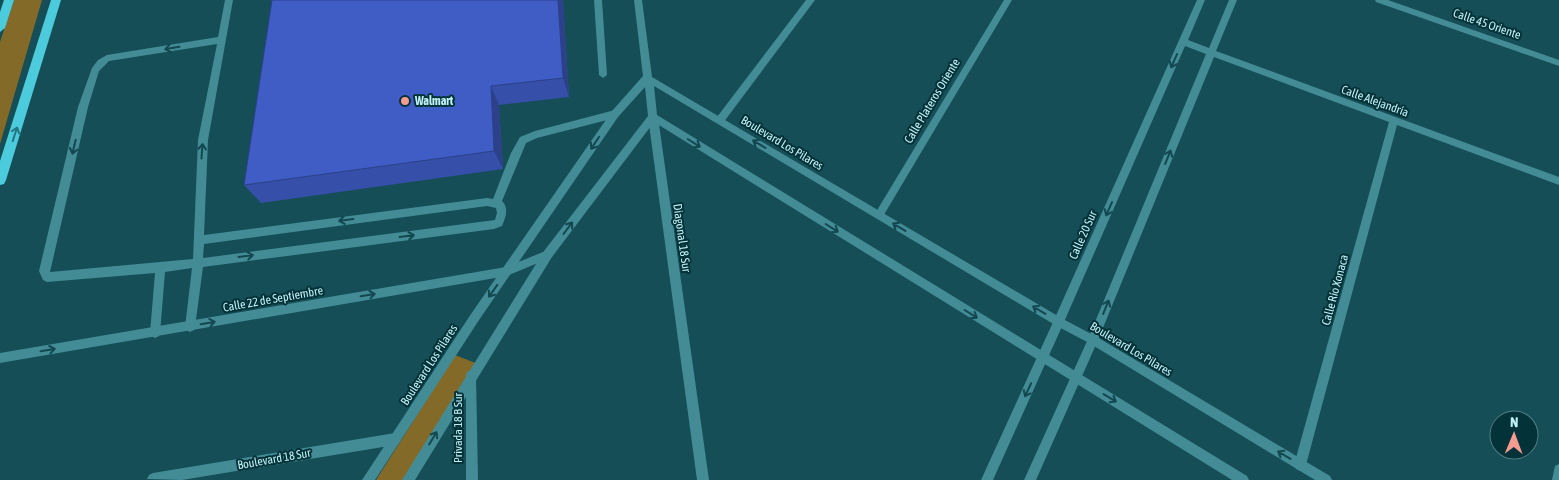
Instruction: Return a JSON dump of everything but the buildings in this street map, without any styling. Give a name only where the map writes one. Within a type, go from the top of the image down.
[{"type":"main road","points":[[0,27],[9,0]]},
{"type":"main road","points":[[0,180],[56,0]]},
{"type":"street","points":[[598,0],[603,75]]},
{"type":"street","name":"Diagonal 18 Sur","points":[[638,0],[647,78],[703,480]]},
{"type":"street","points":[[720,120],[811,0]]},
{"type":"street","name":"Calle Plateros Oriente","points":[[879,215],[1008,0]]},
{"type":"street","name":"Calle 20 Sur","points":[[987,480],[1201,0]]},
{"type":"street","points":[[1030,480],[1093,340],[1233,0]]},
{"type":"street","name":"Calle 45 Oriente","points":[[1379,0],[1559,62]]},
{"type":"street","points":[[190,326],[198,263],[203,140],[228,2]]},
{"type":"street","points":[[198,240],[487,202],[496,203],[502,207],[502,214],[499,222],[494,225],[160,268],[47,277],[44,271],[83,107],[98,65],[107,58],[220,40]]},
{"type":"street","name":"Calle Alejandría","points":[[1183,42],[1559,182]]},
{"type":"street","name":"Boulevard Los Pilares","points":[[368,480],[507,271],[615,114],[647,78],[1059,322],[1093,340],[1326,480]]},
{"type":"street","points":[[496,203],[523,140],[535,135],[615,114]]},
{"type":"street","points":[[408,480],[548,254],[653,117],[1243,480]]},
{"type":"street","name":"Calle Río Xonaca","points":[[1300,465],[1394,121]]},
{"type":"street","name":"Calle 22 de Septiembre","points":[[0,358],[155,333],[507,271],[548,254]]},
{"type":"street","points":[[155,333],[160,268]]},
{"type":"street","name":"Privada 18 B Sur","points":[[472,376],[472,480]]},
{"type":"street","name":"Boulevard 18 Sur","points":[[153,479],[394,439]]},
{"type":"street","points":[[1558,480],[1559,470]]},
{"type":"shaded area","points":[[14,0],[42,0],[0,144],[0,42]]},
{"type":"shaded area","points":[[455,355],[483,366],[412,480],[376,480]]},
{"type":"place","name":"Walmart","points":[[405,101]]}]
